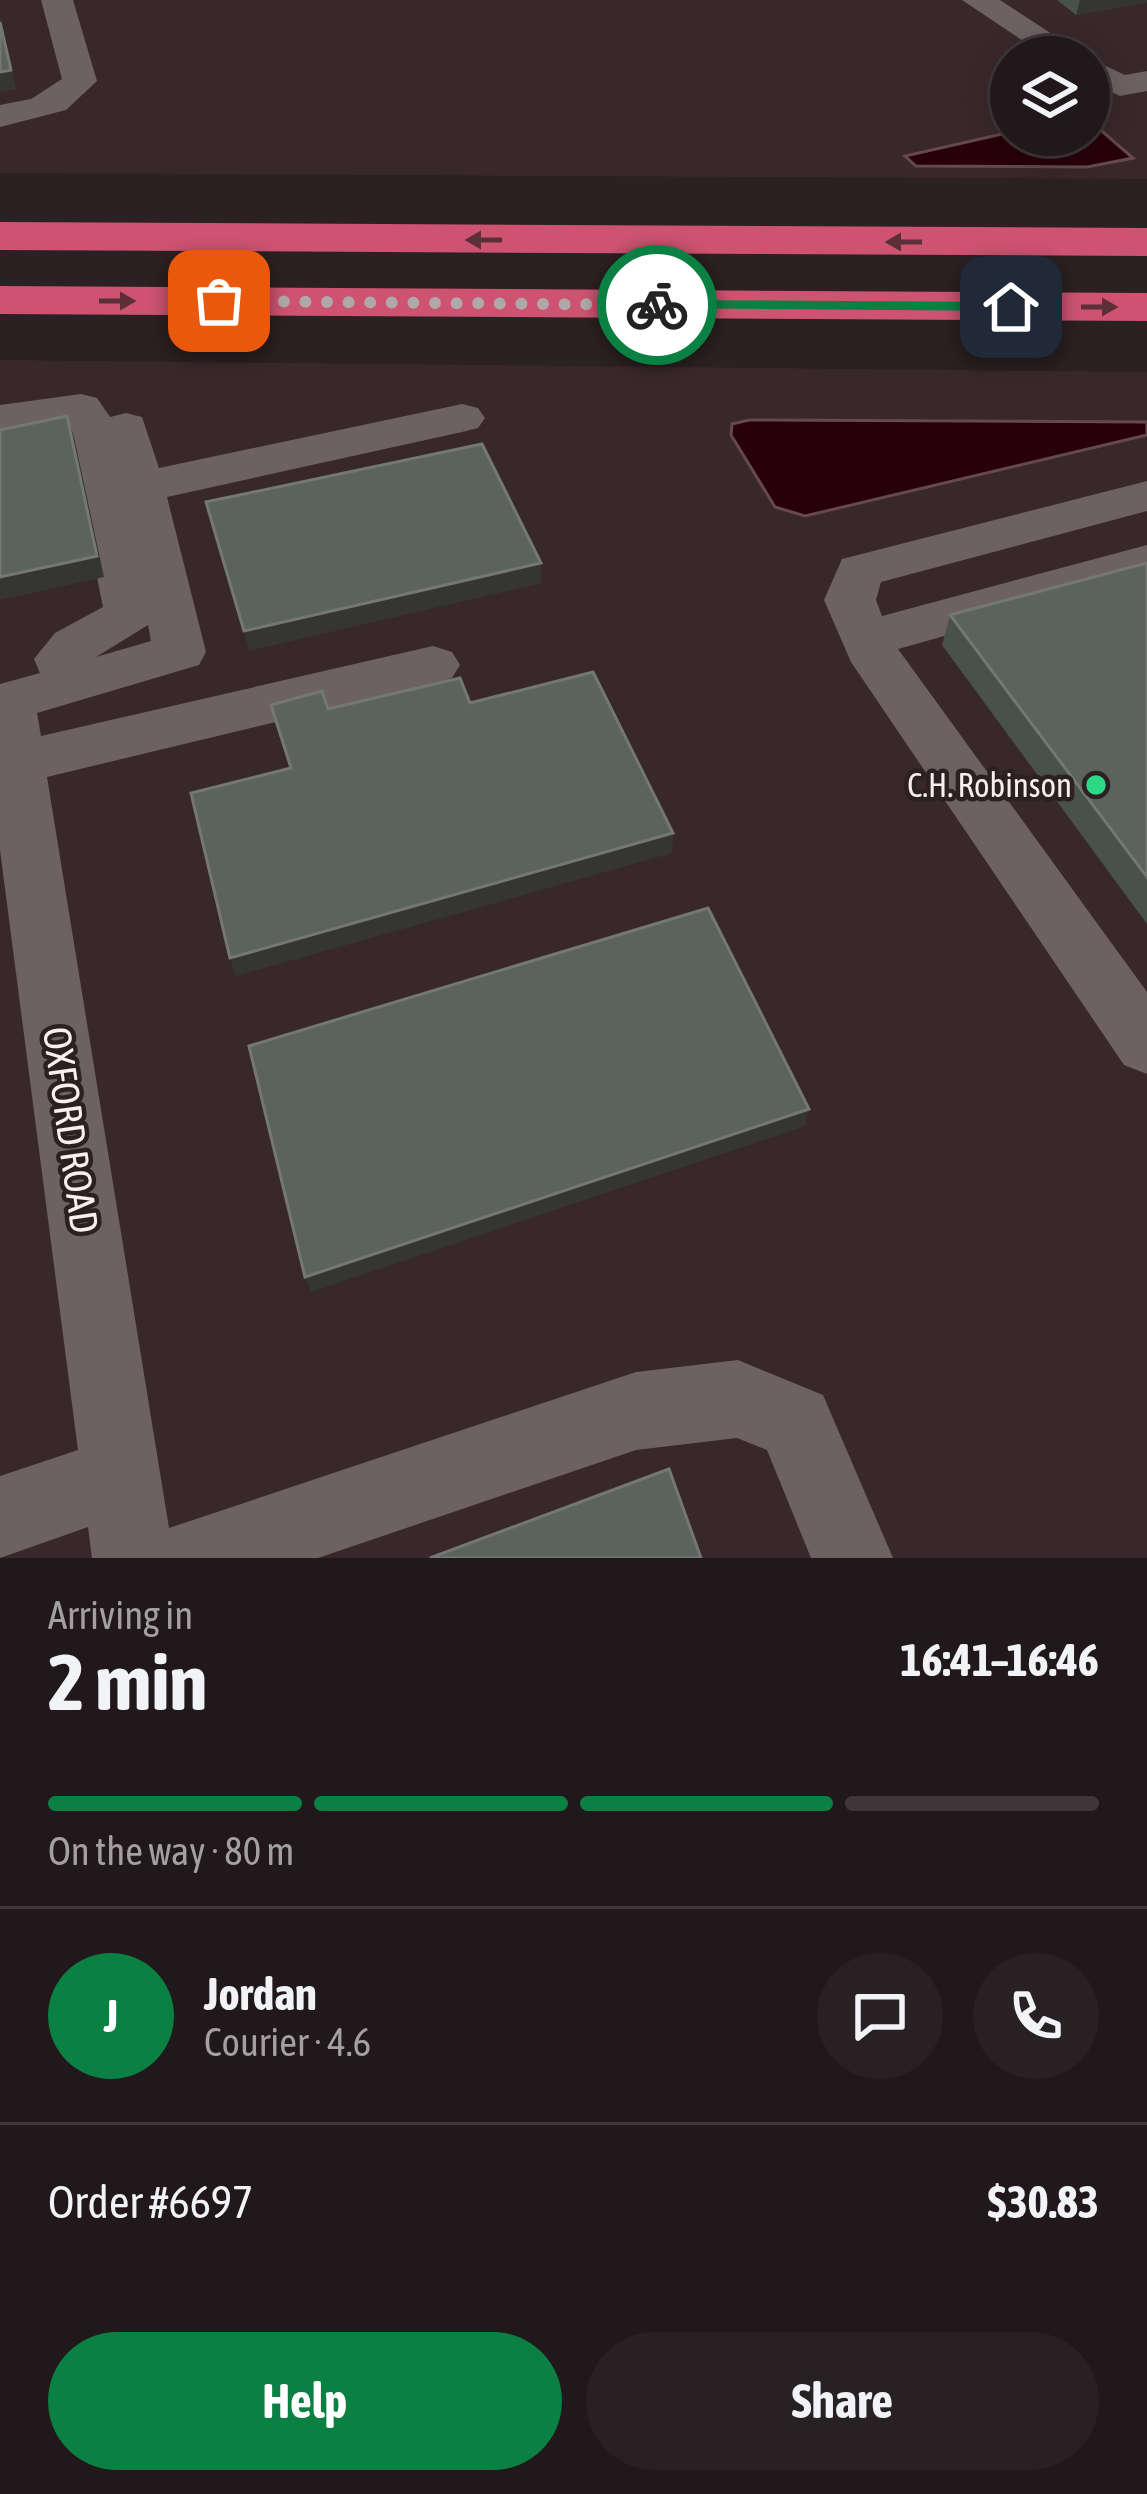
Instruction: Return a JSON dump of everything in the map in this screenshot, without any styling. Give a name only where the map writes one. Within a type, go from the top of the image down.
[{"type":"highway","points":[[0,236],[1147,242]]},
{"type":"highway","points":[[0,300],[1147,307]]},
{"type":"street","points":[[0,116],[41,110],[66,97],[80,81],[57,0]]},
{"type":"street","points":[[978,0],[1036,36]]},
{"type":"street","points":[[1110,53],[1128,50]]},
{"type":"street","points":[[1110,80],[1120,86],[1147,80]]},
{"type":"street","points":[[0,419],[68,407],[81,408],[88,419],[130,612],[114,630],[68,647],[61,659],[70,684]]},
{"type":"street","points":[[141,488],[462,418]]},
{"type":"street","points":[[4,703],[180,652],[126,427]]},
{"type":"street","points":[[1147,496],[860,571],[850,600],[866,639],[1147,1046]]},
{"type":"street","points":[[866,639],[1147,562]]},
{"type":"street","points":[[17,764],[433,664]]},
{"type":"street","name":"OXFORD ROAD","points":[[4,703],[17,764],[19,915],[133,1558]]},
{"type":"street","points":[[197,1558],[636,1412],[738,1399],[795,1423],[852,1558]]},
{"type":"street","points":[[0,1516],[121,1475]]},
{"type":"shaded area","points":[[0,0],[1147,0],[1147,179],[0,173]]},
{"type":"shaded area","points":[[990,137],[990,156],[1110,156],[1110,138],[1133,158],[1087,167],[916,166],[905,156]]},
{"type":"shaded area","points":[[0,360],[1147,372],[1147,1558],[0,1558]]},
{"type":"shaded area","points":[[749,420],[1147,422],[1147,435],[805,516],[775,507],[731,435],[732,424]]},
{"type":"building","points":[[0,22],[11,70],[0,72]]},
{"type":"building","points":[[67,416],[97,556],[0,577],[0,430]]},
{"type":"building","points":[[482,444],[541,563],[244,631],[206,502]]},
{"type":"building","name":"C.H. Robinson","points":[[1147,563],[1147,877],[950,615]]},
{"type":"building","points":[[593,672],[673,833],[230,958],[191,793],[291,768],[271,705],[322,691],[328,709],[460,678],[470,703]]},
{"type":"building","points":[[708,908],[809,1109],[305,1277],[249,1046]]},
{"type":"building","points":[[669,1469],[701,1558],[430,1558]]},
{"type":"way so far","points":[[219,301],[657,305]]},
{"type":"place","name":"C.H. Robinson","points":[[1096,785]]},
{"type":"route","points":[[657,305],[1011,307]]}]
